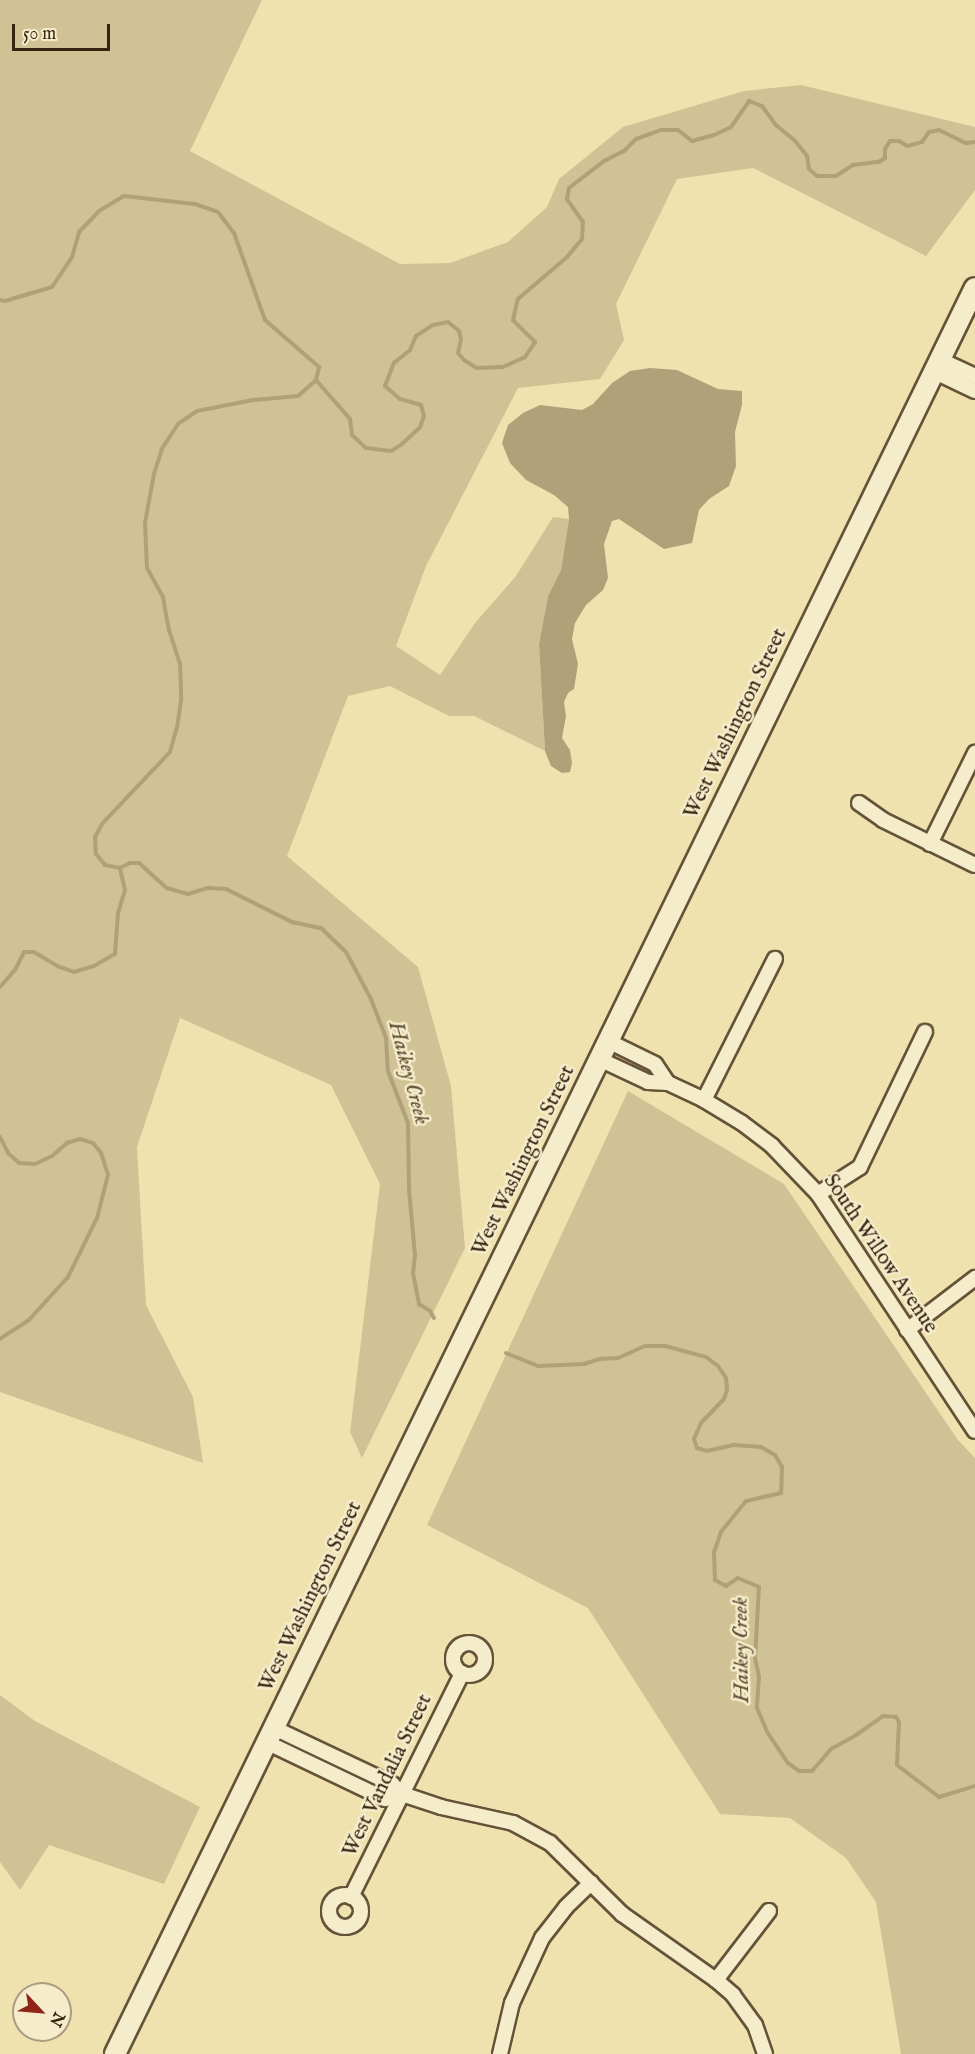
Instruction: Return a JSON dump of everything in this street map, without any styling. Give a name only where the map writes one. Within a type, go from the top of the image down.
[{"type":"main road","name":"West Washington Street","points":[[115,2054],[975,288]]},
{"type":"street","points":[[938,366],[975,376]]},
{"type":"street","points":[[938,366],[975,392]]},
{"type":"street","points":[[930,844],[975,753]]},
{"type":"street","points":[[860,802],[883,820],[975,866]]},
{"type":"street","points":[[704,1100],[775,959]]},
{"type":"street","points":[[818,1194],[860,1167],[925,1032]]},
{"type":"street","name":"South Willow Avenue","points":[[608,1041],[655,1064],[668,1083]]},
{"type":"street","name":"South Willow Avenue","points":[[599,1059],[648,1082],[668,1083],[704,1100],[742,1123],[772,1146],[818,1194],[975,1431]]},
{"type":"street","points":[[907,1330],[975,1278]]},
{"type":"street","name":"West Vandalia Street","points":[[351,1896],[462,1673]]},
{"type":"street","points":[[270,1735],[392,1784],[402,1794],[519,1826],[550,1843],[641,1930],[716,1980],[745,2009],[755,2025],[765,2054]]},
{"type":"street","points":[[500,2054],[512,2003],[542,1938],[566,1907],[591,1883]]},
{"type":"street","points":[[716,1980],[769,1911]]},
{"type":"shaded area","points":[[0,0],[262,0],[190,151],[400,264],[450,263],[508,242],[547,207],[559,179],[623,127],[744,91],[801,85],[975,127],[975,190],[926,256],[753,168],[677,179],[616,304],[624,340],[600,379],[518,388],[426,566],[396,646],[440,675],[475,623],[516,576],[553,517],[569,519],[561,570],[548,596],[539,644],[545,751],[474,716],[449,716],[390,686],[348,696],[287,856],[418,967],[451,1086],[465,1248],[362,1458],[350,1432],[380,1184],[331,1085],[180,1018],[137,1147],[146,1305],[193,1397],[203,1463],[0,1392]]},
{"type":"shaded area","points":[[650,368],[677,370],[718,389],[742,391],[742,405],[735,432],[736,466],[729,486],[709,499],[699,510],[692,543],[664,549],[619,519],[612,521],[604,544],[608,578],[603,590],[586,605],[575,623],[572,639],[578,664],[574,689],[568,693],[564,702],[566,716],[562,738],[570,750],[572,763],[570,772],[562,773],[551,766],[545,751],[539,644],[548,596],[561,570],[569,519],[568,507],[554,495],[526,480],[510,463],[502,443],[508,425],[523,413],[540,405],[582,410],[593,404],[612,383],[630,371]]},
{"type":"shaded area","points":[[628,1091],[784,1184],[958,1440],[975,1458],[975,2054],[901,2054],[876,1902],[846,1858],[790,1818],[720,1814],[588,1608],[427,1525]]},
{"type":"shaded area","points":[[0,1695],[35,1721],[200,1807],[164,1884],[49,1845],[20,1890],[0,1862]]},
{"type":"waterway","name":"Haikey Creek","points":[[316,380],[350,419],[352,435],[366,448],[391,451],[420,427],[424,416],[421,405],[400,399],[385,386],[394,363],[410,350],[416,336],[433,325],[448,322],[459,331],[461,339],[458,353],[477,368],[503,367],[525,357],[535,342],[513,320],[518,299],[567,257],[582,239],[583,222],[567,199],[569,188],[604,161],[624,151],[636,139],[661,130],[678,130],[692,141],[714,135],[731,127],[749,101],[762,106],[776,125],[795,141],[807,156],[809,169],[817,176],[836,176],[853,165],[879,162],[885,158],[885,149],[890,141],[899,141],[907,146],[922,142],[929,132],[939,130],[966,143],[975,142]]},
{"type":"waterway","name":"Haikey Creek","points":[[0,300],[5,301],[52,287],[72,257],[79,232],[99,211],[124,196],[195,204],[218,212],[234,233],[265,320],[319,367],[316,380],[298,396],[253,400],[197,411],[178,424],[162,449],[154,474],[145,523],[147,568],[163,597],[169,630],[180,663],[181,700],[177,727],[170,752],[102,824],[95,837],[96,854],[105,865],[120,868],[130,863],[139,863],[167,888],[188,894],[208,888],[226,889],[292,922],[321,928],[346,952],[371,999],[386,1038],[388,1071],[408,1123],[409,1189],[415,1255],[413,1273],[419,1304],[430,1311],[434,1318]]},
{"type":"waterway","points":[[0,987],[15,970],[24,952],[34,952],[57,966],[74,972],[94,966],[115,954],[118,913],[125,890],[120,868]]},
{"type":"waterway","points":[[0,1137],[8,1153],[19,1163],[35,1164],[52,1156],[67,1143],[80,1139],[93,1143],[101,1153],[108,1175],[97,1218],[68,1277],[29,1320],[0,1339]]},
{"type":"waterway","name":"Haikey Creek","points":[[506,1353],[538,1366],[584,1364],[599,1359],[618,1358],[645,1346],[665,1346],[706,1357],[718,1366],[726,1378],[727,1390],[724,1399],[701,1423],[694,1439],[697,1448],[707,1451],[734,1445],[761,1447],[775,1455],[782,1467],[781,1493],[746,1501],[721,1532],[714,1552],[715,1580],[726,1586],[738,1578],[759,1587],[755,1658],[759,1677],[757,1708],[767,1732],[788,1763],[799,1771],[812,1771],[831,1749],[883,1716],[896,1717],[899,1722],[897,1765],[939,1797],[975,1786]]}]
